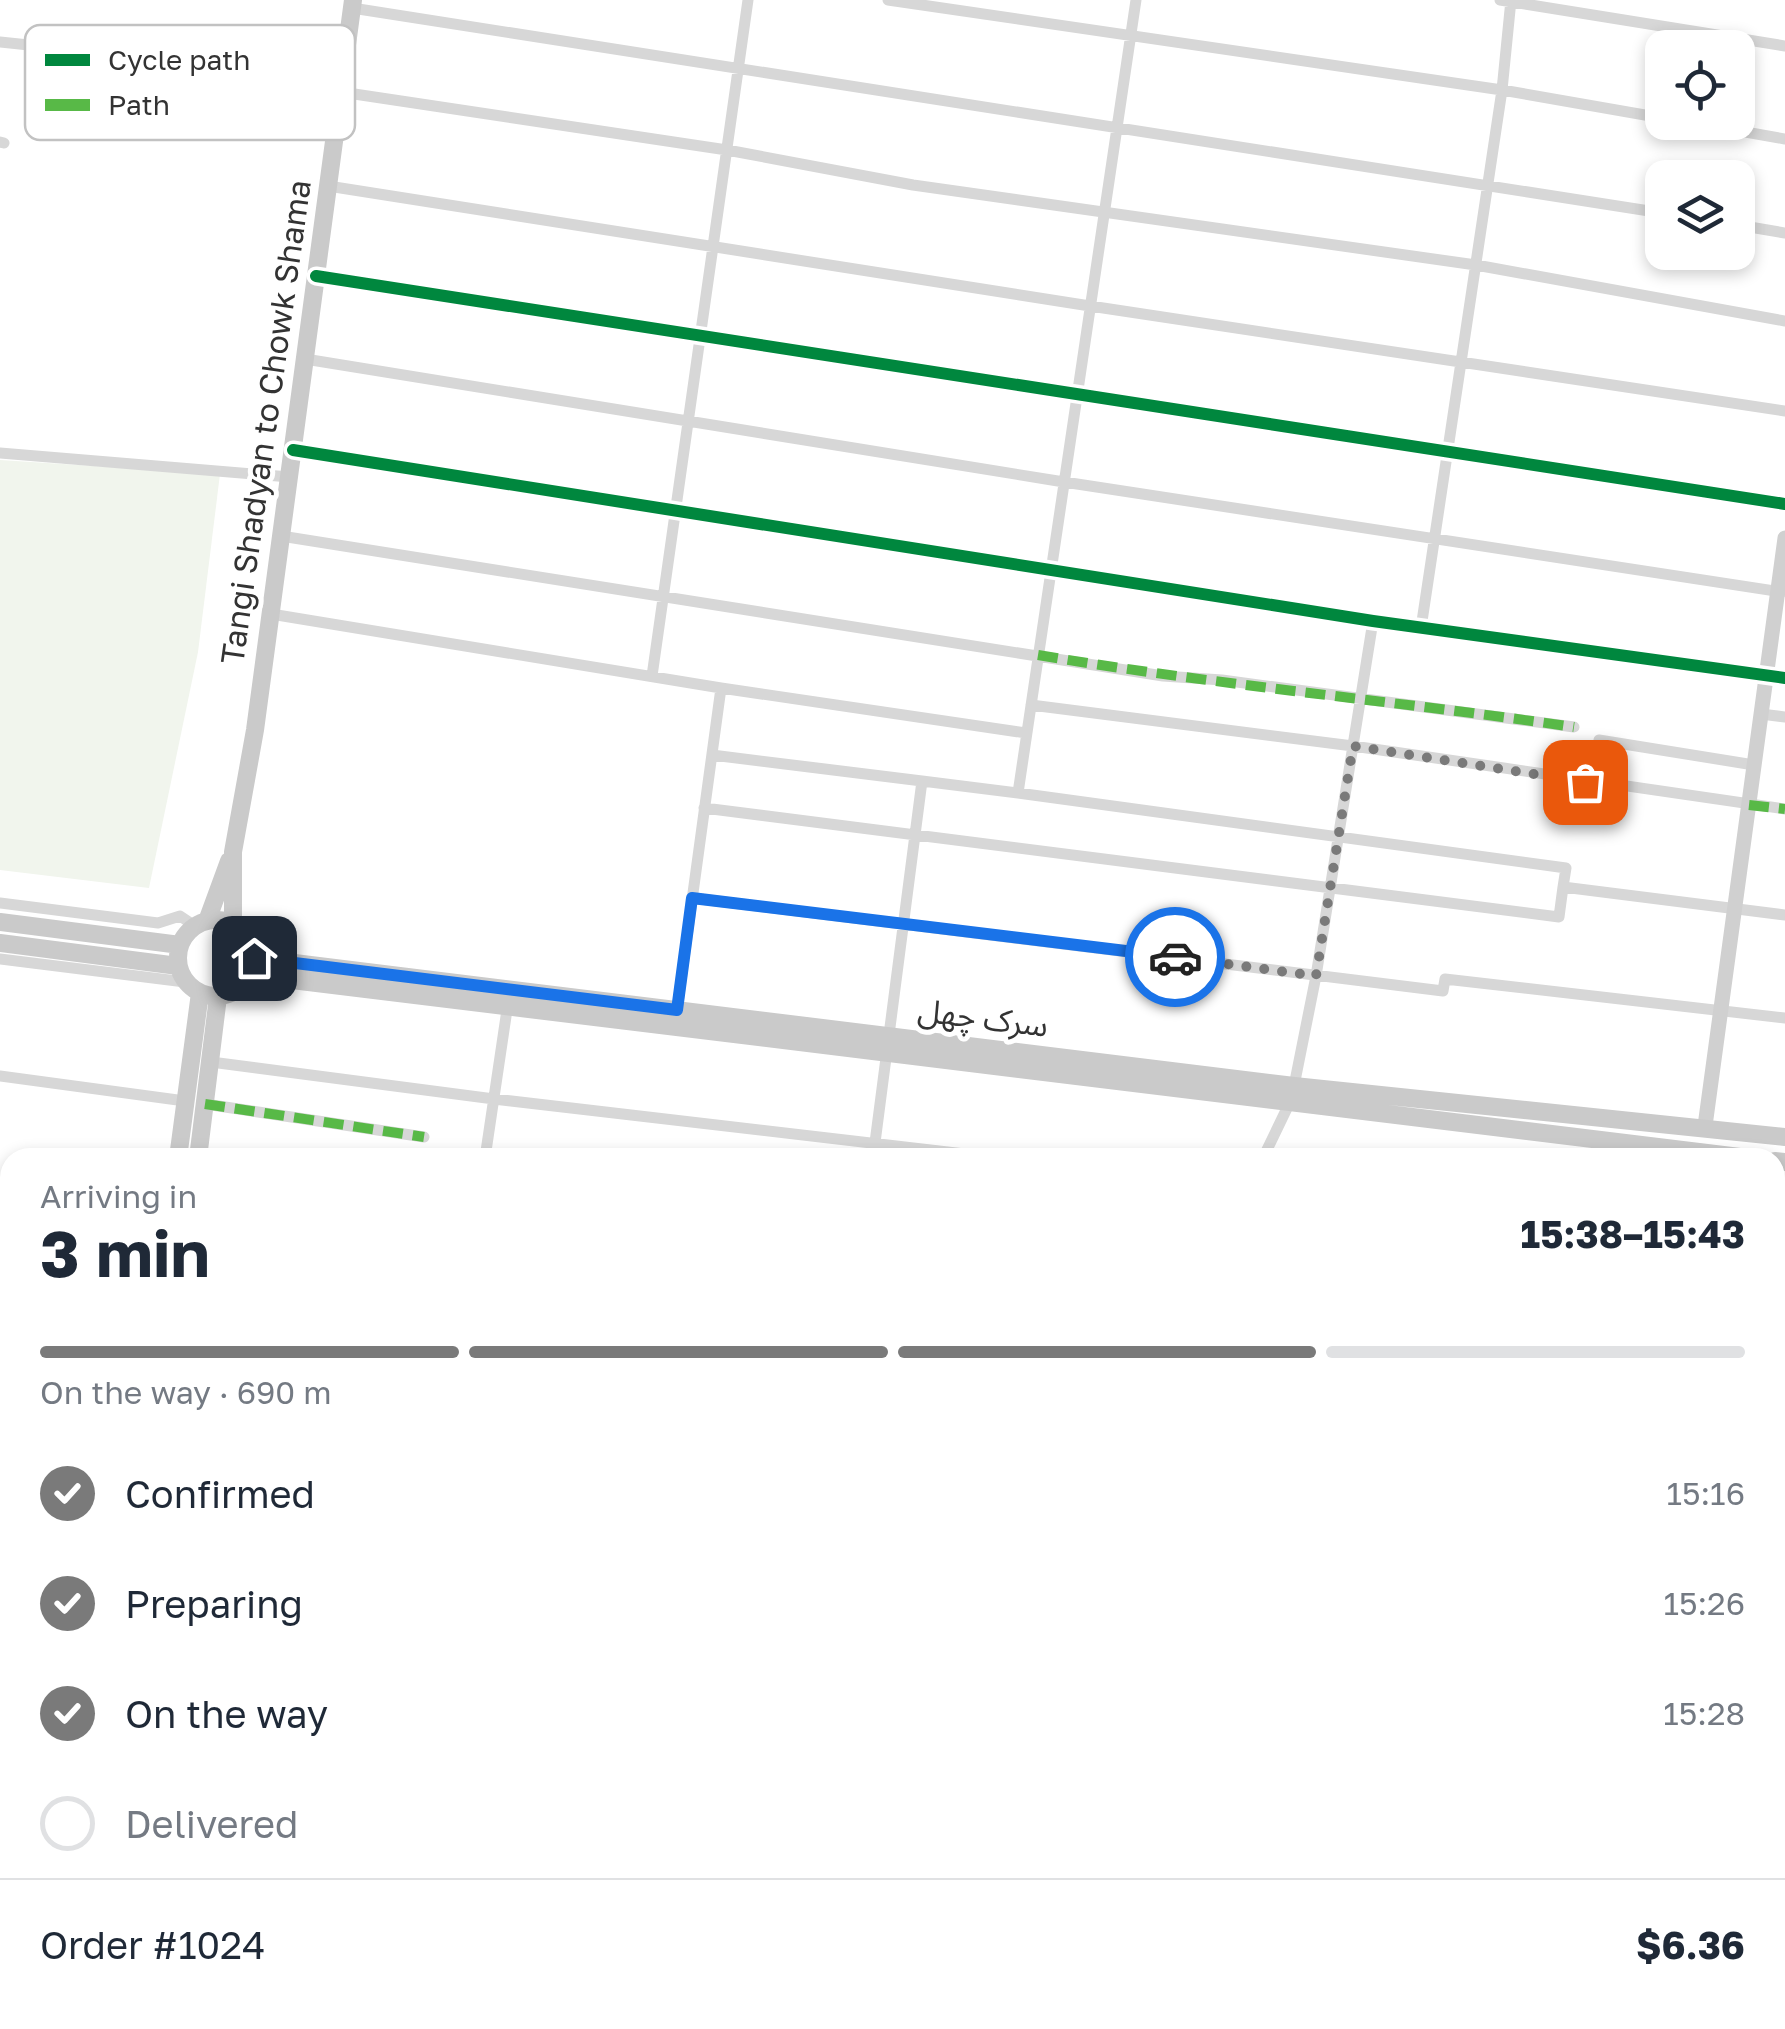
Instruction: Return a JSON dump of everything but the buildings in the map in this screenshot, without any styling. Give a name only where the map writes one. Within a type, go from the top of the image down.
[{"type":"main road","name":"Tangi Shadyan to Chowk Shama","points":[[233,852],[255,730],[334,140]]},
{"type":"main road","points":[[180,945],[201,924],[233,852]]},
{"type":"main road","points":[[233,852],[233,924]]},
{"type":"main road","points":[[0,943],[232,993],[244,985],[252,967],[249,938],[233,924],[220,920],[201,924]]},
{"type":"main road","points":[[0,922],[180,945]]},
{"type":"main road","points":[[180,945],[195,985],[211,1062],[199,1148]]},
{"type":"main road","points":[[252,967],[886,1044]]},
{"type":"main road","points":[[179,1148],[195,985]]},
{"type":"main road","name":"سرک چهل","points":[[509,998],[677,1010],[886,1044],[1292,1094],[1704,1126],[1785,1137]]},
{"type":"main road","points":[[1292,1094],[1679,1148]]},
{"type":"street","points":[[652,676],[748,0]]},
{"type":"street","points":[[888,0],[1502,90],[1645,115]]},
{"type":"street","points":[[1018,793],[1136,0]]},
{"type":"street","points":[[1421,628],[1502,90],[1508,1],[1785,46]]},
{"type":"street","points":[[352,4],[738,70],[1645,210]]},
{"type":"street","points":[[0,42],[25,45]]},
{"type":"street","points":[[355,94],[727,150],[914,185],[1476,265],[1785,321]]},
{"type":"street","points":[[1755,134],[1785,139]]},
{"type":"street","points":[[328,186],[1785,411]]},
{"type":"street","points":[[1755,228],[1785,233]]},
{"type":"street","points":[[316,276],[1785,504]]},
{"type":"street","points":[[305,359],[689,423],[1781,592]]},
{"type":"street","points":[[293,450],[1373,621],[1785,678]]},
{"type":"street","points":[[0,453],[289,476]]},
{"type":"street","points":[[281,536],[1162,676],[1222,680],[1574,727]]},
{"type":"street","points":[[1704,1126],[1781,592],[1785,538]]},
{"type":"street","points":[[270,614],[720,688],[1026,733]]},
{"type":"street","points":[[1268,1148],[1292,1094],[1316,976],[1373,621]]},
{"type":"street","points":[[677,1010],[720,688]]},
{"type":"street","points":[[1030,705],[1353,746],[1785,809]]},
{"type":"street","points":[[1761,714],[1785,717]]},
{"type":"street","points":[[1599,740],[1754,765]]},
{"type":"street","points":[[704,808],[1559,917],[1564,887],[1566,868],[712,755]]},
{"type":"street","points":[[874,1148],[922,781]]},
{"type":"street","points":[[1564,887],[1785,916]]},
{"type":"street","points":[[692,898],[1443,991],[1445,979],[1785,1018]]},
{"type":"street","points":[[0,904],[158,922],[180,916],[201,924]]},
{"type":"street","points":[[0,959],[195,985]]},
{"type":"street","points":[[487,1148],[509,998]]},
{"type":"street","points":[[211,1062],[494,1099],[930,1148]]},
{"type":"street","points":[[0,1076],[185,1101]]},
{"type":"street","points":[[206,1104],[424,1137]]},
{"type":"street","points":[[1751,1148],[1752,1133]]},
{"type":"shaded area","points":[[0,460],[220,474],[198,652],[149,888],[0,870]]},
{"type":"marked path","points":[[1038,655],[1574,727]]},
{"type":"marked path","points":[[1749,805],[1785,809]]},
{"type":"marked path","points":[[205,1104],[424,1137]]},
{"type":"cycle path","points":[[316,276],[1785,504]]},
{"type":"cycle path","points":[[293,450],[1373,621],[1785,678]]},
{"type":"way so far","points":[[1175,957],[1316,976],[1353,746],[1585,782]]},
{"type":"route","points":[[254,958],[677,1010],[692,898],[1175,957]]}]
